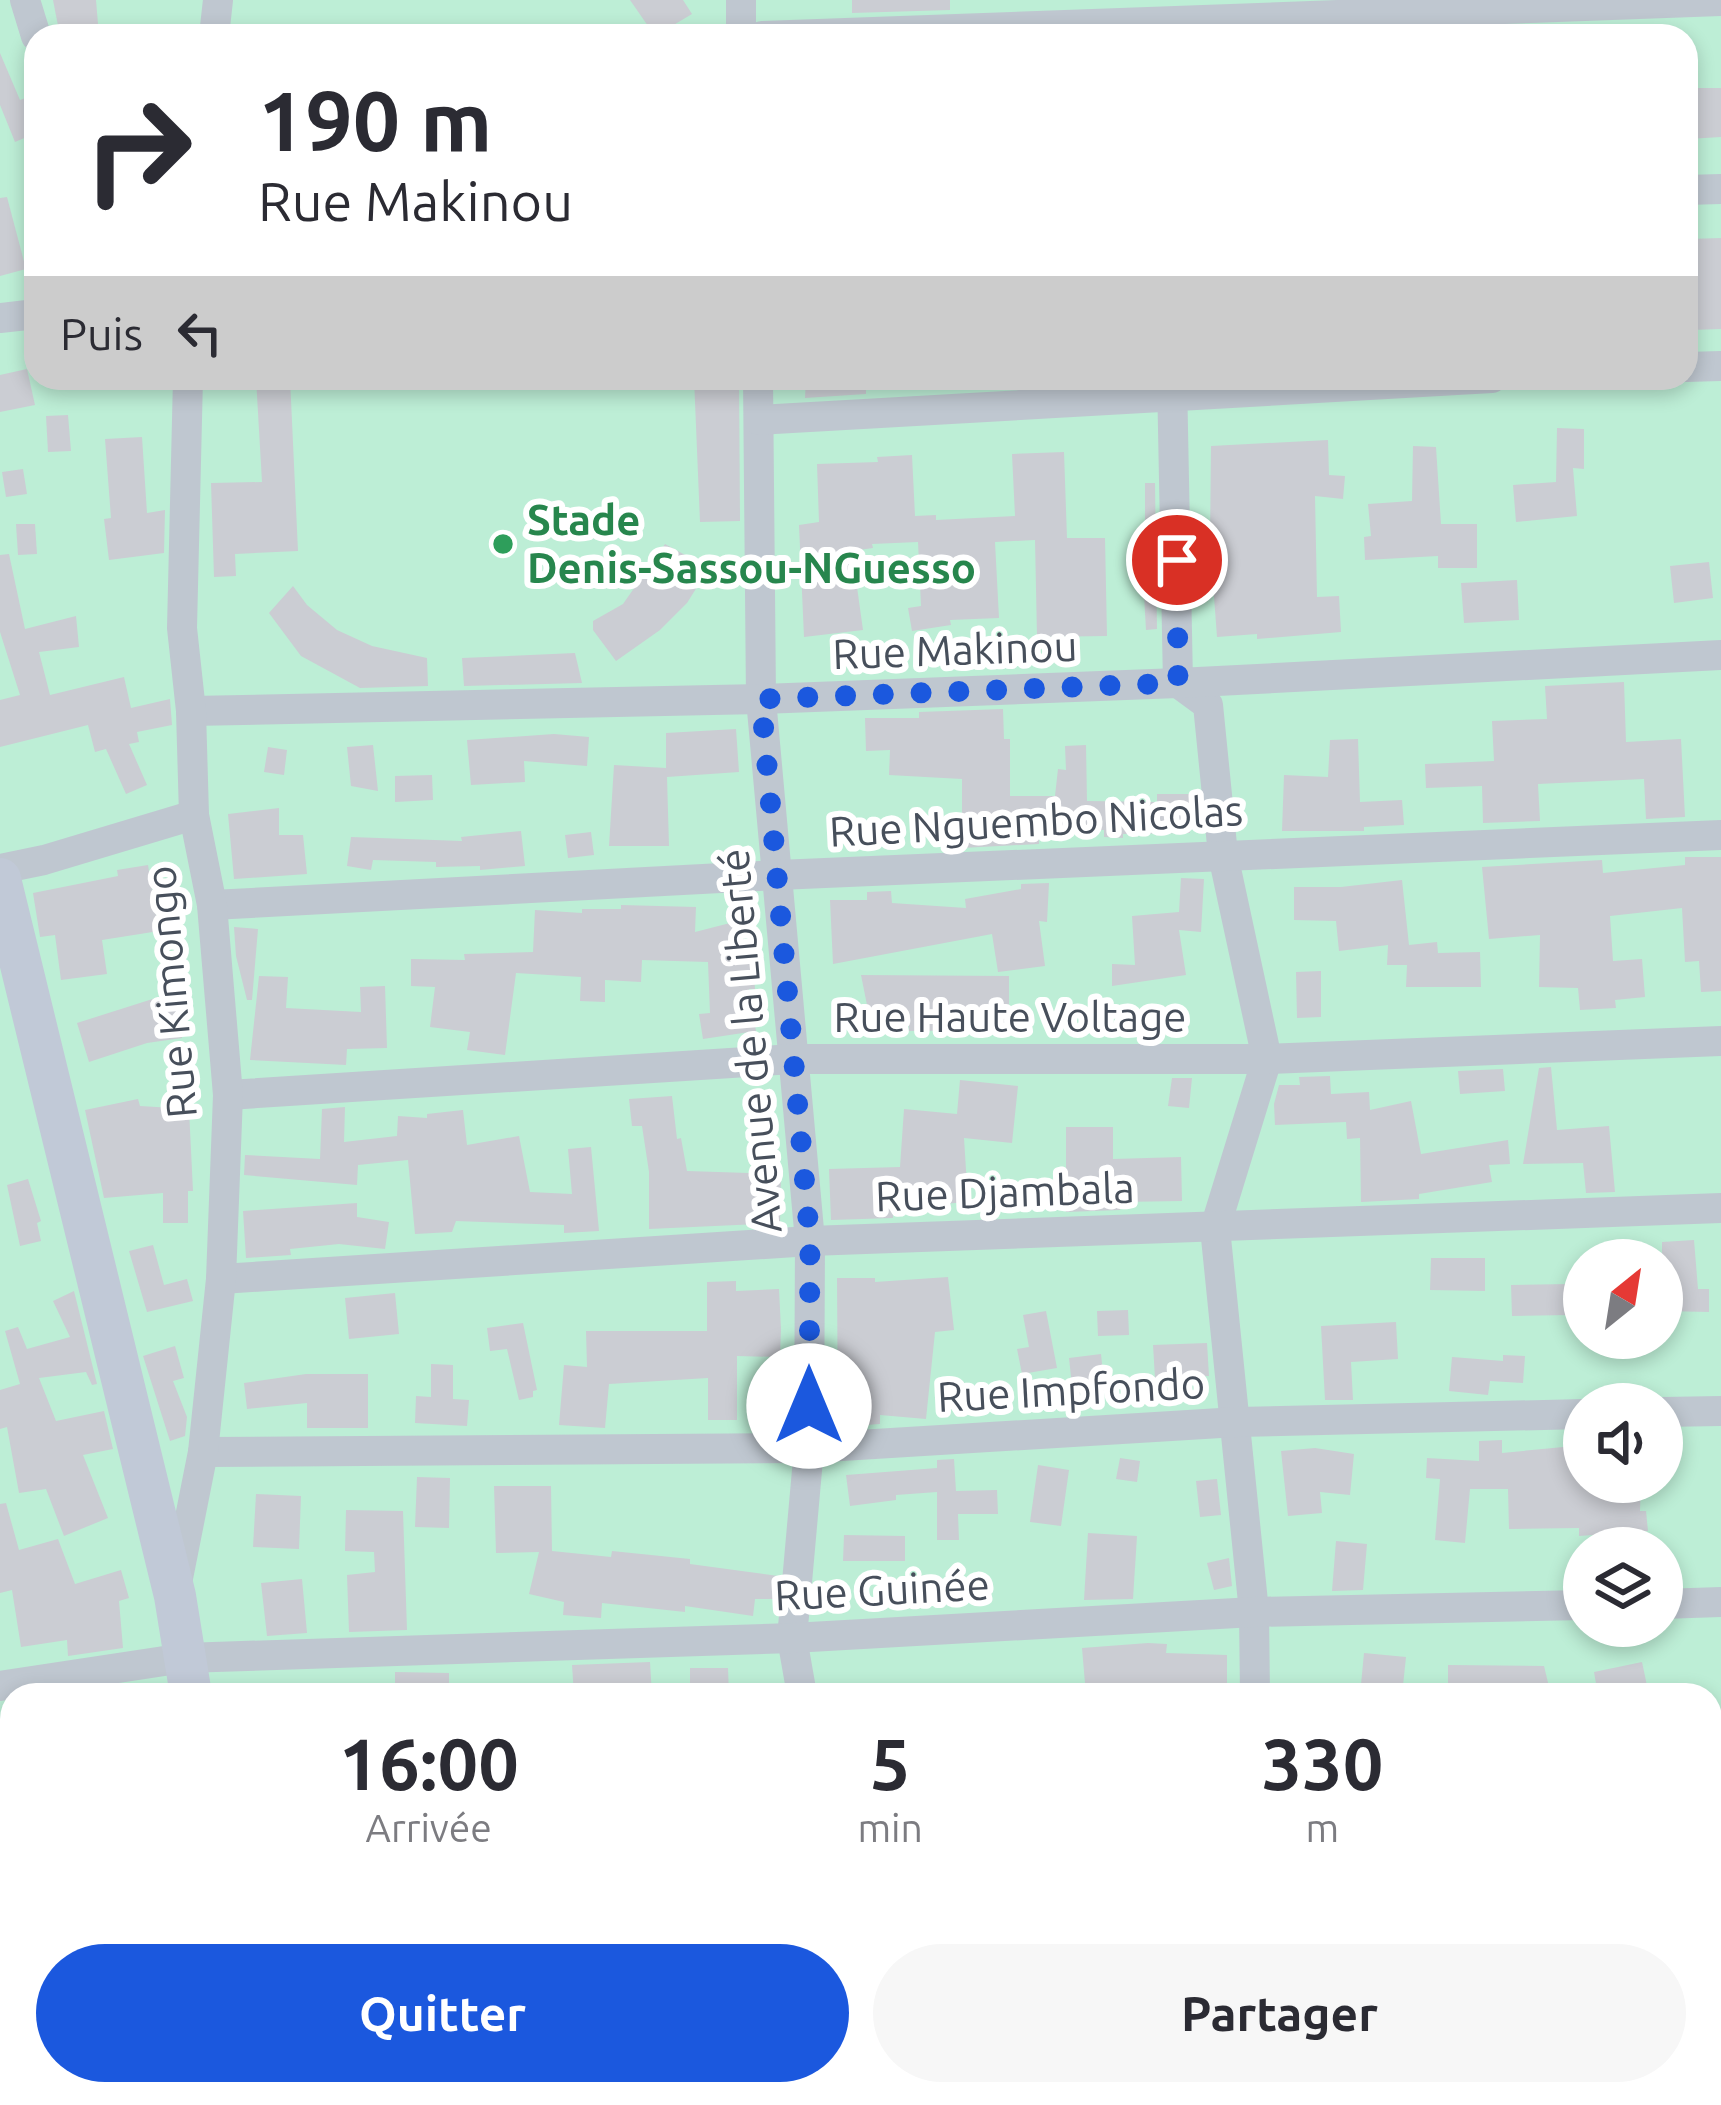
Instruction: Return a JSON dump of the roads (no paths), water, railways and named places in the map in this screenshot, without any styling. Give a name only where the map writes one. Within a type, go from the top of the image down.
[{"type":"main road","points":[[0,880],[175,1596],[187,1677]]},
{"type":"street","points":[[1049,24],[1721,1]]},
{"type":"street","name":"Rue Kimongo","points":[[175,1596],[203,1453],[221,1279],[228,1095],[212,904],[194,815],[191,711],[182,628],[188,390]]},
{"type":"street","name":"Avenue de la Liberté","points":[[758,390],[761,699],[810,1241],[808,1448],[792,1638],[800,1683]]},
{"type":"street","points":[[759,420],[1135,390]]},
{"type":"street","points":[[1173,390],[1178,683],[1208,705],[1223,855],[1267,1059],[1214,1228],[1237,1422],[1254,1612],[1255,1683]]},
{"type":"street","name":"Rue Makinou","points":[[191,711],[761,699],[1721,655]]},
{"type":"street","points":[[0,868],[44,860],[194,815]]},
{"type":"street","name":"Rue Nguembo Nicolas","points":[[212,904],[1721,835]]},
{"type":"street","name":"Rue Haute Voltage","points":[[228,1095],[793,1059],[1267,1059],[1721,1041]]},
{"type":"street","name":"Rue Djambala","points":[[221,1279],[810,1241],[1721,1208]]},
{"type":"street","points":[[1683,1412],[1721,1411]]},
{"type":"street","name":"Rue Impfondo","points":[[203,1453],[808,1448],[1237,1422],[1563,1414]]},
{"type":"street","points":[[1683,1603],[1721,1602]]},
{"type":"street","name":"Rue Guinée","points":[[62,1683],[1254,1612],[1563,1605]]},
{"type":"place","name":"Stade Denis-Sassou-NGuesso","points":[[503,544]]}]
